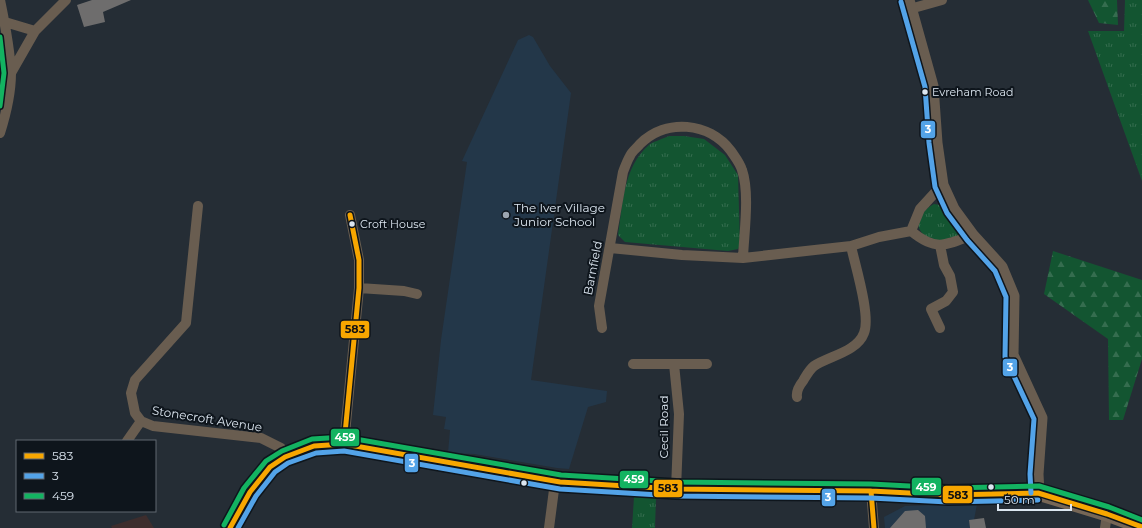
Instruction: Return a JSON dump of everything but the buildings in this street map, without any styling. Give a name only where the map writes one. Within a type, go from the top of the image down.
[{"type":"main road","points":[[230,528],[250,492],[270,467],[285,457],[314,446],[344,444],[555,482],[676,490],[871,491],[948,495],[1038,493],[1106,521],[1142,526]]},
{"type":"street","points":[[0,0],[11,73],[9,93],[0,133]]},
{"type":"street","points":[[942,0],[909,5],[932,86],[936,143],[942,185],[953,210],[972,236],[1001,267],[1013,296],[1012,355],[1041,418],[1037,474],[1038,493]]},
{"type":"street","points":[[11,73],[35,30],[65,1]]},
{"type":"street","points":[[4,22],[35,30]]},
{"type":"street","name":"Barnfield","points":[[602,328],[600,306],[623,172],[631,154],[652,134],[665,129],[677,127],[694,127],[706,131],[726,145],[742,169],[745,182],[743,258]]},
{"type":"street","points":[[911,231],[920,209],[942,185]]},
{"type":"street","name":"Stonecroft Avenue","points":[[198,206],[186,323],[135,380],[130,393],[135,413],[141,421],[153,426],[261,438],[281,448],[285,457]]},
{"type":"street","points":[[344,444],[358,288],[359,260],[350,215]]},
{"type":"street","points":[[610,248],[682,255],[743,258],[851,246],[879,237],[911,231],[934,245],[950,245],[972,236]]},
{"type":"street","points":[[940,245],[944,265],[950,276],[953,292],[946,301],[931,309],[940,328]]},
{"type":"street","points":[[797,397],[796,392],[799,385],[814,366],[851,347],[864,333],[866,325],[863,299],[851,246]]},
{"type":"street","points":[[358,288],[404,291],[418,294]]},
{"type":"street","points":[[633,364],[707,364]]},
{"type":"street","name":"Cecil Road","points":[[674,364],[679,414],[676,490]]},
{"type":"street","points":[[128,440],[141,421]]},
{"type":"street","points":[[549,528],[555,482]]},
{"type":"street","points":[[871,491],[874,528]]},
{"type":"shaded area","name":"The Iver Village Junior School","points":[[529,35],[533,37],[550,66],[571,93],[531,380],[607,391],[606,402],[588,407],[569,469],[474,454],[448,453],[450,430],[444,429],[446,417],[433,415],[441,340],[467,162],[462,161],[518,40]]},
{"type":"shaded area","points":[[977,504],[974,520],[969,520],[970,528],[885,528],[884,517],[905,506]]},
{"type":"shaded area","points":[[146,515],[154,528],[112,528],[111,526]]},
{"type":"green space","points":[[1088,0],[1117,0],[1118,25],[1099,23]]},
{"type":"green space","points":[[1125,0],[1142,0],[1142,181],[1088,31],[1124,31]]},
{"type":"green space","points":[[669,136],[684,136],[704,139],[725,155],[738,175],[740,244],[738,249],[728,251],[625,242],[618,235],[623,199],[629,175],[634,164],[640,154],[649,145]]},
{"type":"green space","points":[[934,204],[945,206],[960,231],[956,240],[928,240],[921,231],[919,226],[920,218],[924,211]]},
{"type":"green space","points":[[1053,251],[1142,280],[1142,359],[1123,420],[1109,420],[1108,339],[1044,294]]},
{"type":"green space","points":[[634,497],[656,498],[655,528],[632,528]]},
{"type":"transit line","name":"3","points":[[901,2],[925,87],[929,143],[935,187],[947,213],[967,240],[995,271],[1006,297],[1005,357],[1034,419],[1030,474],[1031,493]]},
{"type":"transit line","name":"459","points":[[0,37],[4,73],[0,106]]},
{"type":"transit line","name":"583","points":[[344,444],[359,288],[359,260],[350,215]]},
{"type":"transit line","name":"459","points":[[224,525],[244,488],[266,461],[282,451],[312,439],[344,437],[561,475],[676,482],[871,484],[948,488],[1039,486],[1109,507],[1142,520]]},
{"type":"transit line","name":"583","points":[[230,528],[250,492],[270,467],[285,457],[314,446],[344,444],[560,482],[676,489],[871,491],[948,495],[1038,493],[1107,514],[1142,527]]},
{"type":"transit line","name":"3","points":[[238,528],[256,496],[275,472],[288,463],[316,453],[344,451],[560,489],[676,496],[871,498],[948,502],[1038,500]]},
{"type":"transit line","name":"583","points":[[871,491],[874,528]]},
{"type":"place","name":"Evreham Road","points":[[925,92]]},
{"type":"place","name":"The Iver Village Junior School","points":[[506,215]]},
{"type":"place","name":"Croft House","points":[[352,224]]}]
